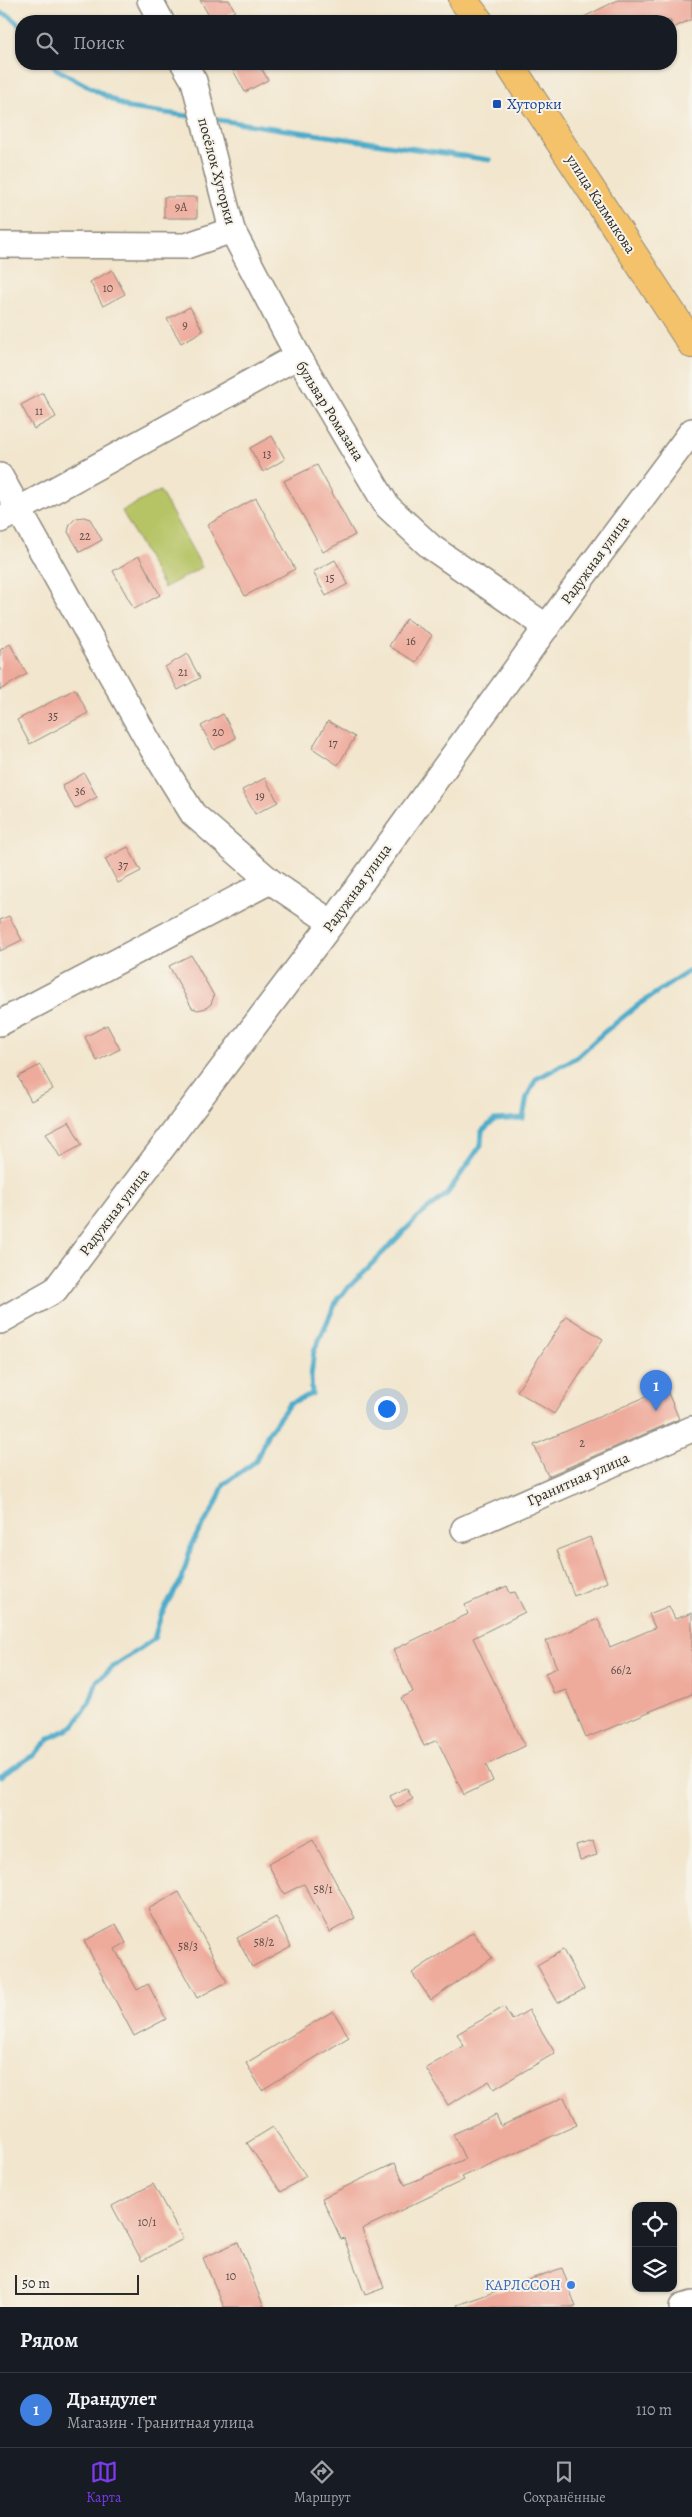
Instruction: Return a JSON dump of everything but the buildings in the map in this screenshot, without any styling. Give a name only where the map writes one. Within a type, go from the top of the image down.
[{"type":"main road","points":[[463,0],[474,15]]},
{"type":"main road","name":"улица Калмыкова","points":[[513,70],[692,344]]},
{"type":"street","points":[[150,0],[158,15]]},
{"type":"street","name":"посёлок Хуторки","points":[[188,70],[194,81],[232,230],[298,356]]},
{"type":"street","points":[[0,245],[186,246],[232,230]]},
{"type":"street","name":"бульвар Ромазана","points":[[9,515],[298,356],[387,506],[430,548],[547,627]]},
{"type":"street","name":"Радужная улица","points":[[0,1321],[55,1290],[332,923],[692,431]]},
{"type":"street","points":[[0,476],[9,515],[193,814],[270,881],[332,923]]},
{"type":"street","points":[[0,1023],[270,881]]},
{"type":"street","name":"Гранитная улица","points":[[464,1529],[692,1429]]},
{"type":"street","points":[[682,2307],[692,2304]]},
{"type":"green space","points":[[160,491],[202,567],[164,588],[122,511]]},
{"type":"waterway","points":[[0,13],[10,16],[15,21]]},
{"type":"waterway","points":[[58,70],[128,108],[196,117]]},
{"type":"waterway","points":[[212,119],[490,160]]},
{"type":"waterway","points":[[0,1776],[34,1755],[50,1738],[74,1726],[90,1701],[97,1681],[113,1667],[154,1639],[161,1615],[182,1579],[192,1543],[215,1506],[224,1484],[256,1461],[268,1433],[290,1403],[312,1394],[311,1376],[314,1351],[338,1298],[418,1217],[447,1194],[481,1145],[482,1131],[494,1120],[523,1118],[527,1097],[536,1079],[576,1058],[638,1005],[692,969]]},
{"type":"place","name":"Хуторки","points":[[497,104]]},
{"type":"place","name":"Драндулет","points":[[656,1411]]},
{"type":"place","name":"КАРЛССОН","points":[[571,2285]]}]
